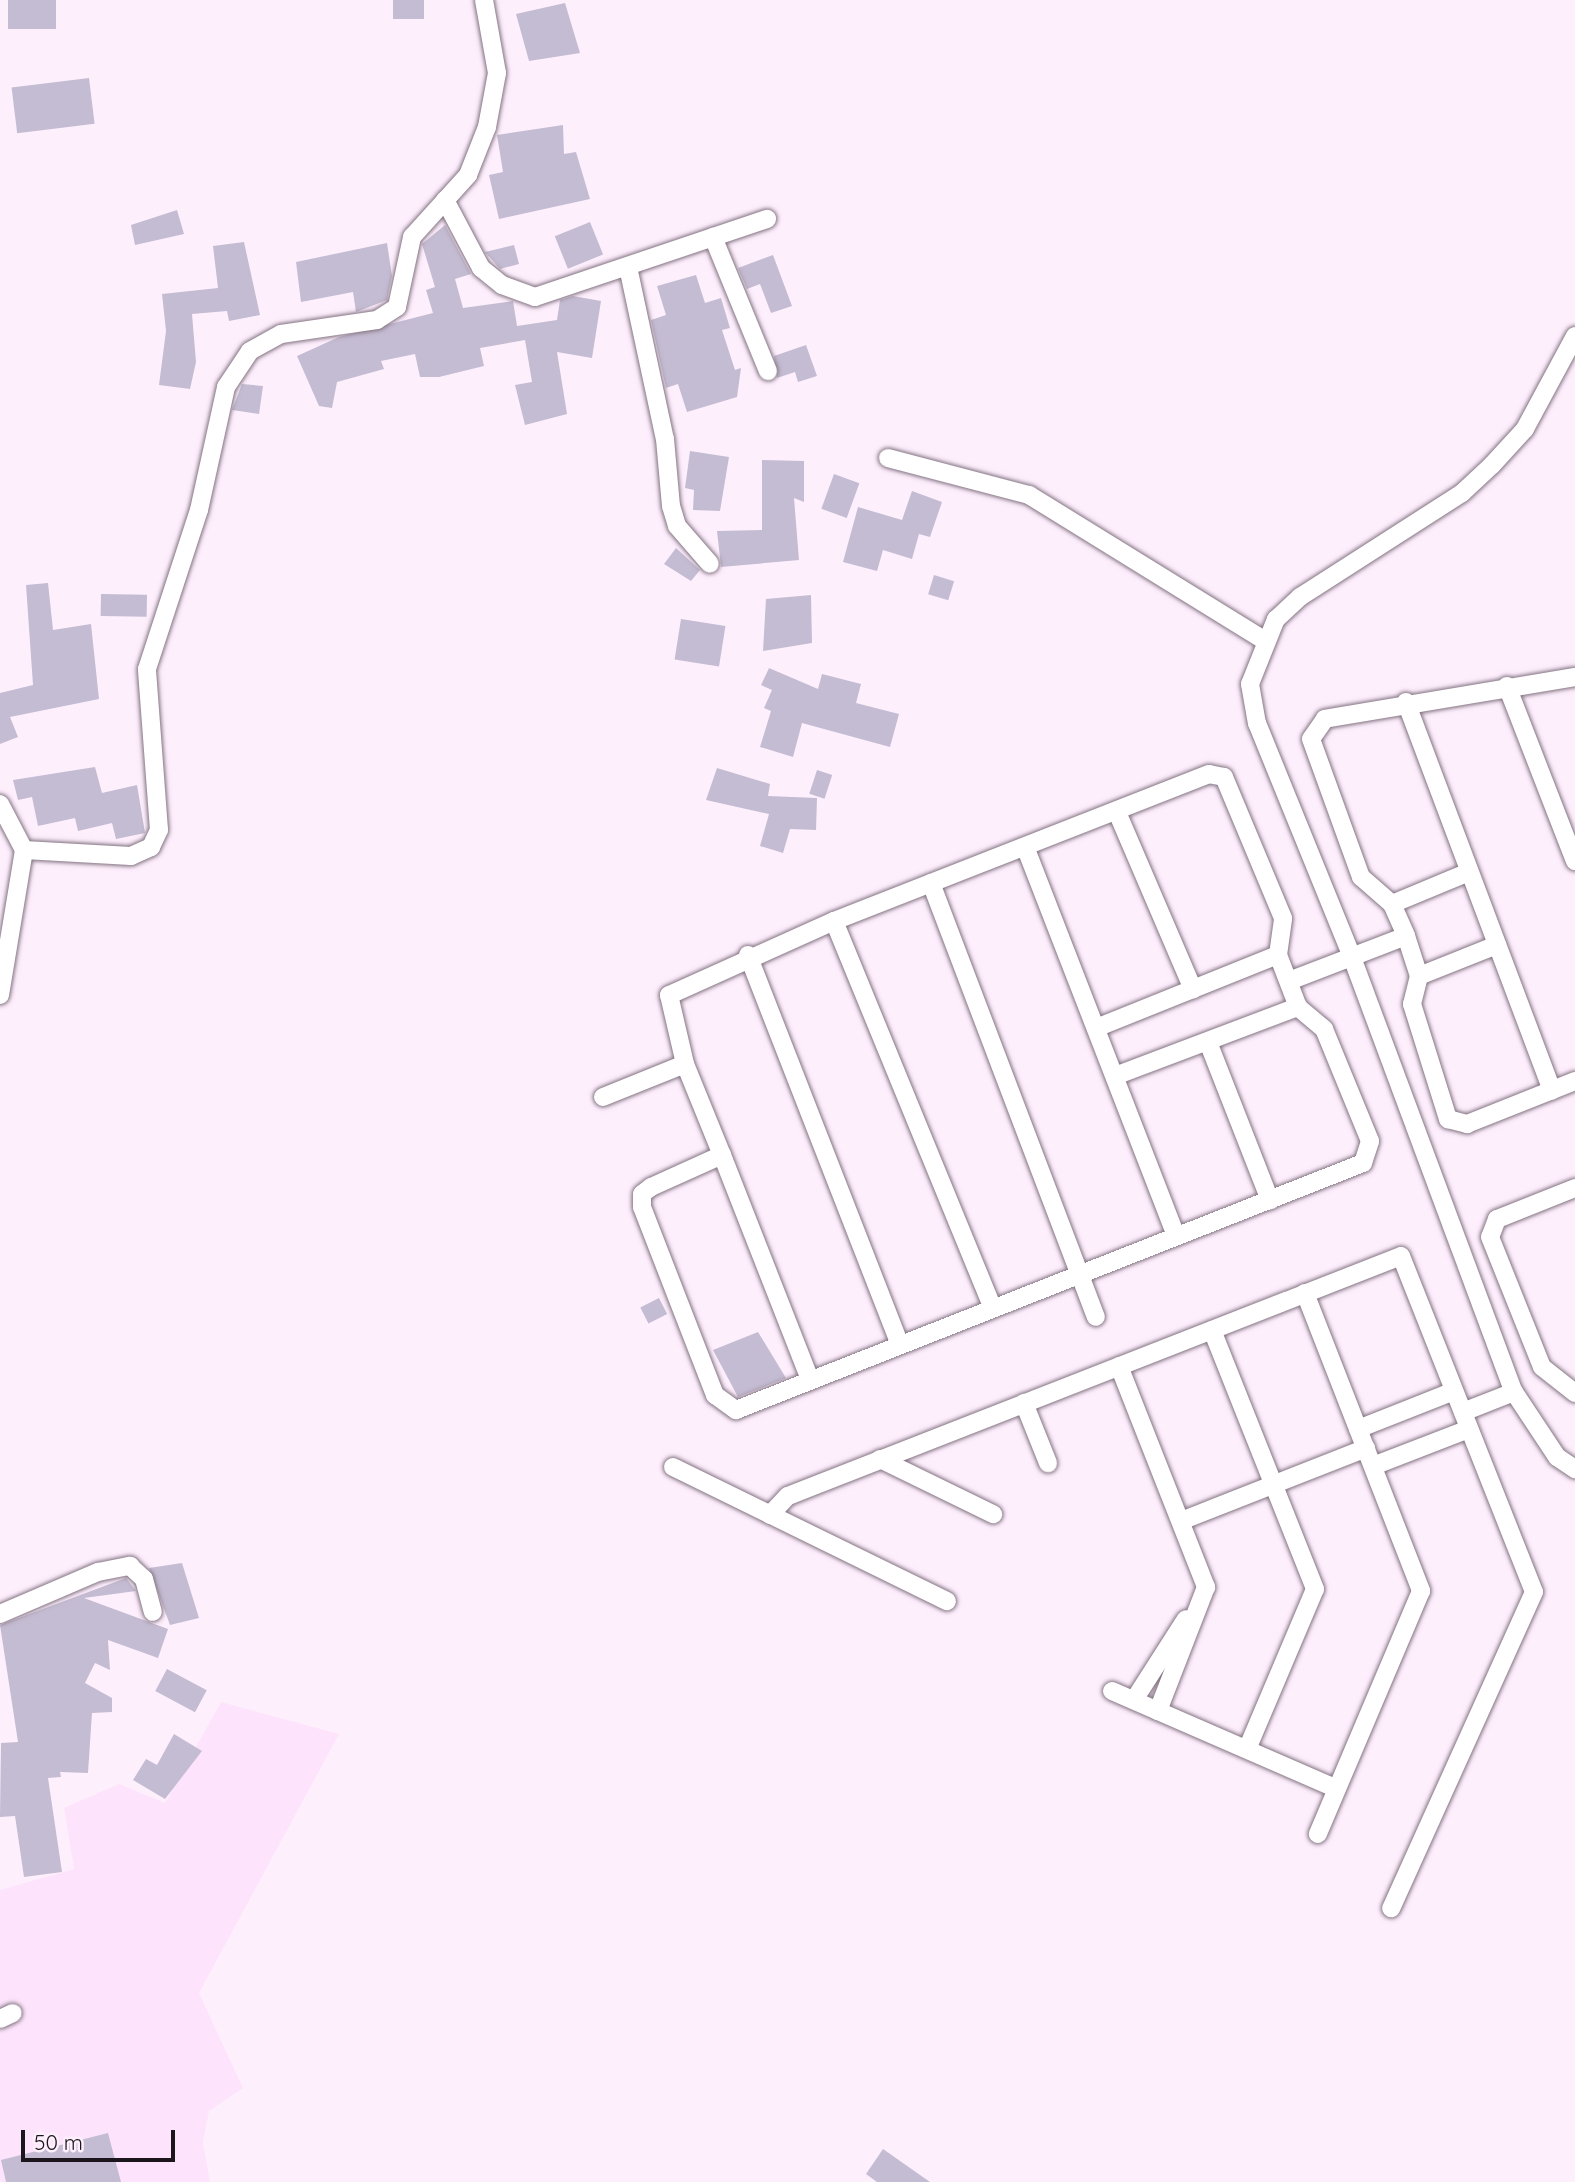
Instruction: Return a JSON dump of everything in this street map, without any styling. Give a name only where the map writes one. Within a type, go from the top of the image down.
[{"type":"street","points":[[24,850],[131,856],[151,847],[159,830],[147,669],[199,510],[226,387],[250,351],[281,334],[377,320],[397,307],[412,237],[468,175],[487,127],[497,73],[484,0]]},
{"type":"street","points":[[445,200],[468,249],[502,285],[535,297],[767,219]]},
{"type":"street","points":[[713,237],[768,372]]},
{"type":"street","points":[[628,267],[665,439],[671,506],[677,526],[710,564]]},
{"type":"street","points":[[1573,344],[1525,429],[1493,465],[1462,493],[1300,597],[1264,640],[1250,684],[1257,723],[1353,960],[1514,1392],[1557,1457],[1575,1469]]},
{"type":"street","points":[[888,458],[1029,495],[1264,640]]},
{"type":"street","points":[[1575,677],[1406,702],[1325,719],[1311,739],[1360,877],[1392,904],[1406,936],[1419,976],[1412,1004],[1454,1126],[1575,1081]]},
{"type":"street","points":[[1507,686],[1575,861]]},
{"type":"street","points":[[1406,702],[1552,1090]]},
{"type":"street","points":[[722,1155],[642,1194],[710,1383],[723,1406],[736,1410],[1363,1163],[1370,1154],[1324,1029],[1298,1007],[1278,955],[1283,918],[1224,777],[1209,774],[1026,849],[834,920],[748,956],[669,995],[685,1064],[722,1155],[810,1380]]},
{"type":"street","points":[[0,804],[24,850],[0,995]]},
{"type":"street","points":[[1117,813],[1193,989]]},
{"type":"street","points":[[1026,849],[1177,1236]]},
{"type":"street","points":[[1392,904],[1469,872]]},
{"type":"street","points":[[931,883],[1096,1317]]},
{"type":"street","points":[[834,920],[992,1308]]},
{"type":"street","points":[[1289,981],[1353,960],[1406,936]]},
{"type":"street","points":[[1419,976],[1497,945]]},
{"type":"street","points":[[1096,1028],[1278,955]]},
{"type":"street","points":[[748,956],[900,1344]]},
{"type":"street","points":[[1115,1076],[1298,1007]]},
{"type":"street","points":[[1208,1042],[1270,1200]]},
{"type":"street","points":[[603,1097],[685,1064]]},
{"type":"street","points":[[1575,1188],[1497,1219],[1490,1237],[1542,1367],[1575,1392]]},
{"type":"street","points":[[770,1514],[788,1496],[1401,1256],[1534,1592],[1391,1908]]},
{"type":"street","points":[[1305,1293],[1421,1591],[1318,1834]]},
{"type":"street","points":[[1212,1330],[1315,1589],[1247,1749]]},
{"type":"street","points":[[1119,1366],[1206,1587],[1158,1711]]},
{"type":"street","points":[[1358,1429],[1454,1391]]},
{"type":"street","points":[[1373,1466],[1466,1420],[1514,1392]]},
{"type":"street","points":[[1024,1403],[1048,1463]]},
{"type":"street","points":[[1181,1521],[1366,1448]]},
{"type":"street","points":[[880,1460],[993,1514]]},
{"type":"street","points":[[673,1466],[947,1601]]},
{"type":"street","points":[[0,1614],[97,1572],[130,1566],[144,1579],[153,1612]]},
{"type":"street","points":[[1134,1700],[1206,1587]]},
{"type":"street","points":[[1112,1691],[1337,1789]]},
{"type":"shaded area","points":[[221,1702],[339,1734],[199,1993],[243,2088],[209,2111],[203,2142],[210,2182],[0,2182],[0,1890],[74,1869],[64,1808],[119,1784],[165,1803]]},
{"type":"building","points":[[8,0],[56,0],[56,29],[8,29]]},
{"type":"building","points":[[393,0],[424,0],[424,19],[393,19]]},
{"type":"building","points":[[565,3],[580,53],[529,61],[516,14]]},
{"type":"building","points":[[89,78],[95,124],[17,133],[12,88]]},
{"type":"building","points":[[563,125],[564,154],[576,152],[590,199],[499,219],[489,175],[503,172],[497,135]]},
{"type":"building","points":[[177,210],[184,234],[135,245],[131,225]]},
{"type":"building","points":[[590,222],[603,254],[568,269],[555,236]]},
{"type":"building","points":[[445,225],[471,274],[455,279],[463,308],[513,301],[517,326],[557,320],[560,300],[573,296],[601,301],[592,358],[557,352],[567,414],[525,425],[515,385],[532,382],[525,340],[480,348],[484,366],[439,377],[420,377],[415,354],[381,361],[384,369],[337,382],[332,408],[319,406],[297,356],[339,337],[433,313],[426,290],[435,287],[422,244]]},
{"type":"building","points":[[244,242],[260,315],[229,321],[227,311],[192,314],[196,362],[190,389],[159,385],[166,331],[162,294],[218,288],[213,246]]},
{"type":"building","points":[[387,243],[392,276],[387,300],[356,312],[353,292],[301,302],[296,262]]},
{"type":"building","points":[[514,245],[519,264],[500,269],[485,252]]},
{"type":"building","points":[[773,255],[792,306],[771,313],[760,284],[747,289],[738,268]]},
{"type":"building","points":[[696,275],[705,303],[721,298],[730,328],[722,330],[735,370],[741,368],[737,397],[687,412],[678,384],[666,388],[651,320],[666,315],[657,286]]},
{"type":"building","points":[[806,345],[817,376],[798,382],[795,372],[777,378],[774,356]]},
{"type":"building","points":[[242,384],[263,386],[259,414],[232,410]]},
{"type":"building","points":[[690,451],[729,457],[720,511],[693,510],[694,490],[685,488]]},
{"type":"building","points":[[762,460],[804,461],[804,502],[794,498],[799,560],[721,567],[717,531],[762,530]]},
{"type":"building","points":[[834,474],[859,483],[847,518],[821,509]]},
{"type":"building","points":[[912,491],[942,502],[930,537],[919,534],[912,559],[883,550],[877,571],[843,562],[858,507],[902,520]]},
{"type":"building","points":[[676,548],[700,570],[691,581],[664,564]]},
{"type":"building","points":[[934,575],[954,581],[948,600],[928,594]]},
{"type":"building","points":[[48,583],[53,630],[91,624],[99,699],[10,717],[18,737],[0,744],[0,693],[33,685],[26,585]]},
{"type":"building","points":[[101,594],[147,595],[147,617],[101,616]]},
{"type":"building","points":[[811,595],[812,643],[763,651],[766,599]]},
{"type":"building","points":[[681,619],[725,626],[719,667],[675,659]]},
{"type":"building","points":[[769,668],[818,689],[822,674],[861,684],[856,703],[899,714],[890,747],[802,723],[793,757],[760,747],[771,711],[764,708],[772,690],[761,685]]},
{"type":"building","points":[[95,767],[102,793],[137,785],[145,833],[116,839],[112,823],[78,831],[75,818],[38,826],[32,797],[18,800],[13,780]]},
{"type":"building","points":[[717,768],[770,784],[768,796],[817,798],[816,830],[790,829],[783,853],[760,846],[769,814],[706,800]]},
{"type":"building","points":[[817,770],[832,775],[824,799],[809,794]]},
{"type":"building","points":[[659,1298],[667,1314],[648,1324],[640,1308]]},
{"type":"building","points":[[758,1332],[786,1378],[738,1397],[713,1350]]},
{"type":"building","points":[[182,1563],[199,1618],[170,1625],[149,1568]]},
{"type":"building","points":[[126,1578],[136,1591],[84,1598],[168,1629],[158,1658],[108,1640],[110,1670],[95,1663],[85,1683],[112,1698],[112,1712],[92,1713],[88,1773],[60,1772],[61,1777],[48,1778],[62,1872],[24,1877],[15,1816],[0,1817],[1,1743],[18,1742],[0,1625]]},
{"type":"building","points":[[167,1669],[207,1690],[195,1712],[155,1691]]},
{"type":"building","points":[[174,1734],[202,1751],[165,1799],[133,1780],[146,1759],[157,1765]]},
{"type":"building","points":[[108,2133],[121,2182],[6,2182],[1,2160]]},
{"type":"building","points":[[883,2149],[930,2182],[877,2182],[866,2174]]}]
